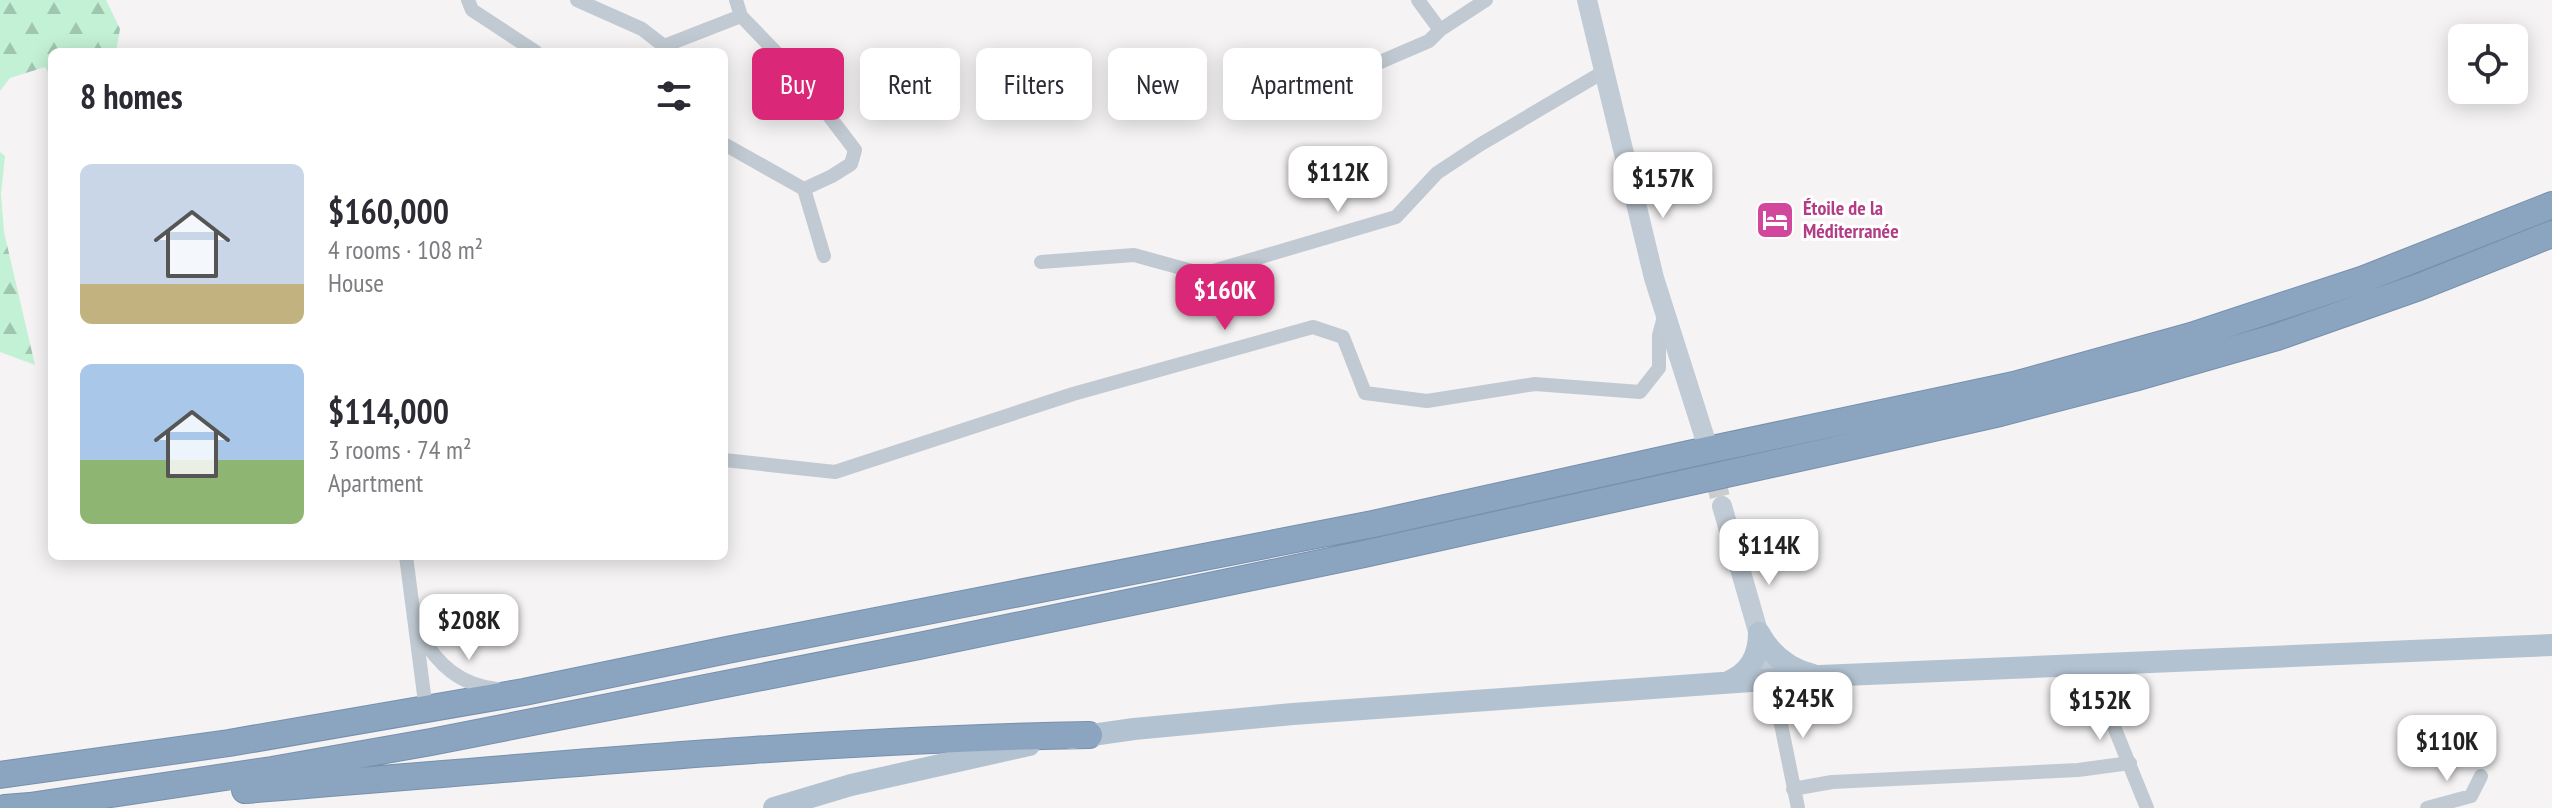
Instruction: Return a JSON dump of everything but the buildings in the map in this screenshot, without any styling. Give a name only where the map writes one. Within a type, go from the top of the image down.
[{"type":"highway","points":[[0,775],[229,743],[524,692],[1344,530],[2014,385],[2191,336],[2364,279],[2552,205]]},
{"type":"highway","points":[[18,807],[272,770],[416,745],[904,649],[1364,554],[1886,439],[2134,378],[2277,337],[2419,287],[2552,234]]},
{"type":"highway","points":[[18,807],[831,746],[1089,735]]},
{"type":"main road","points":[[1587,0],[1654,278],[1708,448]]},
{"type":"main road","points":[[1722,506],[1772,680]]},
{"type":"main road","points":[[1759,633],[1779,659],[1798,671],[1820,676]]},
{"type":"main road","points":[[1721,684],[1747,670],[1757,653],[1759,633]]},
{"type":"main road","points":[[774,808],[897,774],[1089,735],[1293,714],[1820,676],[2552,645]]},
{"type":"street","points":[[468,0],[472,10],[530,48]]},
{"type":"street","points":[[577,0],[642,29],[663,48]]},
{"type":"street","points":[[736,0],[741,16],[797,74],[855,150],[851,164],[804,189]]},
{"type":"street","points":[[1418,0],[1440,30]]},
{"type":"street","points":[[1382,61],[1429,41],[1440,30],[1486,0]]},
{"type":"street","points":[[666,48],[741,16]]},
{"type":"street","points":[[1041,262],[1134,255],[1203,274],[1396,217],[1437,173],[1605,71]]},
{"type":"street","points":[[728,146],[804,189],[824,256]]},
{"type":"street","points":[[728,460],[835,472],[1073,394],[1313,327],[1343,337],[1365,393],[1427,401],[1535,384],[1640,392],[1659,368],[1659,335],[1665,313]]},
{"type":"street","points":[[407,560],[426,710]]},
{"type":"street","points":[[416,626],[430,651],[459,677],[477,687],[524,692]]},
{"type":"street","points":[[2075,664],[2106,707],[2147,808]]},
{"type":"street","points":[[1772,680],[1798,808]]},
{"type":"street","points":[[1793,789],[1832,782],[2078,770],[2130,763]]},
{"type":"street","points":[[2427,808],[2471,796],[2481,776]]},
{"type":"green space","points":[[0,0],[106,0],[120,29],[117,48],[48,48],[48,72],[45,67],[10,78],[0,91]]},
{"type":"green space","points":[[0,152],[5,156],[1,194],[4,232],[35,365],[0,352]]},
{"type":"tunnel","points":[[1708,448],[1722,506]]},
{"type":"place","name":"Étoile de la Méditerranée","points":[[1775,220]]}]
